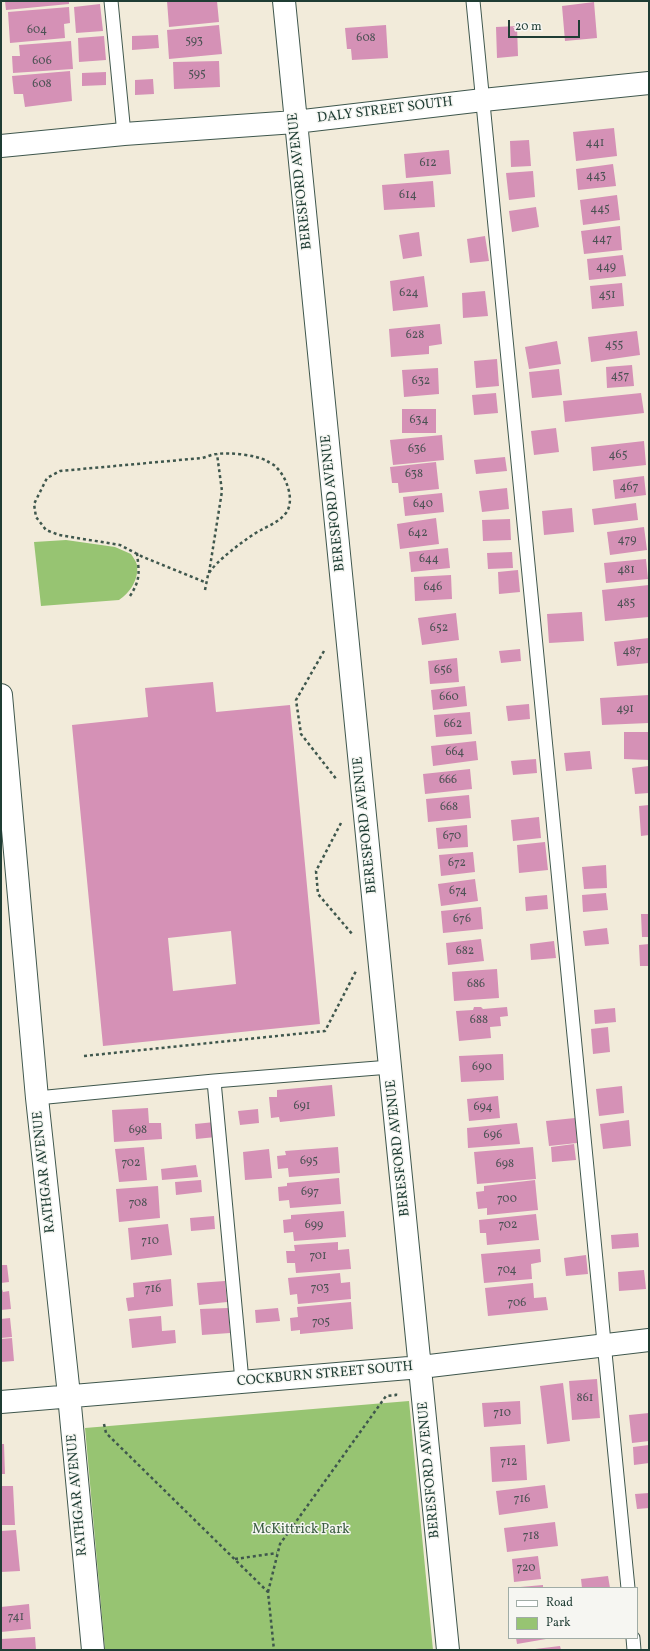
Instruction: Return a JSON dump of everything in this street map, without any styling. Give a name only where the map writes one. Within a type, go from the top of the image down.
[{"type":"street","name":"BERESFORD AVENUE","points":[[284,1],[448,1650]]},
{"type":"street","name":"DALY STREET SOUTH","points":[[1,146],[124,134],[295,122],[483,100],[649,83]]},
{"type":"street","name":"RATHGAR AVENUE","points":[[1,694],[37,1098],[69,1395],[93,1650]]},
{"type":"street","name":"COCKBURN STREET SOUTH","points":[[1,1402],[69,1395],[421,1367],[649,1340]]},
{"type":"lane","points":[[111,1],[124,134]]},
{"type":"lane","points":[[473,1],[628,1587]]},
{"type":"lane","points":[[37,1098],[214,1081],[390,1067]]},
{"type":"lane","points":[[214,1081],[242,1381]]},
{"type":"lane","points":[[633,1639],[634,1650]]},
{"type":"path","points":[[205,590],[209,574],[222,491],[217,454]]},
{"type":"path","points":[[207,583],[120,545],[59,535],[46,530],[36,517],[34,504],[47,478],[60,471],[202,458],[217,454],[248,455],[264,459],[277,468],[286,482],[290,500],[287,512],[276,522],[241,542],[209,574]]},
{"type":"path","points":[[130,596],[137,585],[139,571],[137,553]]},
{"type":"path","points":[[325,648],[296,700],[301,734],[339,782]]},
{"type":"path","points":[[343,821],[316,871],[318,894],[354,937]]},
{"type":"path","points":[[84,1056],[325,1031],[357,969]]},
{"type":"path","points":[[274,1650],[268,1592],[280,1544],[386,1396],[396,1395],[396,1389]]},
{"type":"path","points":[[104,1424],[106,1433],[268,1592]]},
{"type":"path","points":[[234,1559],[277,1554]]},
{"type":"green space","points":[[66,540],[115,547],[131,554],[137,564],[137,575],[127,594],[119,600],[41,606],[34,542]]},
{"type":"green space","name":"McKittrick Park","points":[[409,1401],[433,1650],[105,1650],[85,1428]]},
{"type":"building","points":[[5,1],[69,1],[69,4],[6,10]]},
{"type":"building","points":[[167,1],[217,1],[219,22],[169,27]]},
{"type":"building","points":[[594,2],[597,38],[565,41],[562,6]]},
{"type":"building","points":[[100,4],[103,31],[76,33],[74,7]]},
{"type":"building","points":[[69,7],[70,23],[64,24],[65,38],[10,43],[8,12]]},
{"type":"building","points":[[219,25],[222,54],[169,59],[167,30]]},
{"type":"building","points":[[386,25],[388,58],[352,60],[351,49],[347,49],[345,28]]},
{"type":"building","points":[[517,26],[518,56],[497,58],[496,27]]},
{"type":"building","points":[[158,35],[159,48],[132,50],[132,36]]},
{"type":"building","points":[[104,36],[106,60],[79,62],[78,38]]},
{"type":"building","points":[[71,41],[73,69],[13,73],[12,56],[20,56],[19,45]]},
{"type":"building","points":[[219,61],[220,87],[174,89],[173,62]]},
{"type":"building","points":[[70,71],[72,101],[25,107],[23,94],[14,94],[12,76]]},
{"type":"building","points":[[106,72],[106,85],[82,86],[82,73]]},
{"type":"building","points":[[153,79],[154,94],[135,95],[135,80]]},
{"type":"building","points":[[614,128],[617,156],[576,161],[573,132]]},
{"type":"building","points":[[529,140],[531,166],[511,167],[510,141]]},
{"type":"building","points":[[449,150],[451,174],[406,178],[404,154]]},
{"type":"building","points":[[613,164],[616,186],[578,190],[576,169]]},
{"type":"building","points":[[533,171],[535,197],[509,200],[506,173]]},
{"type":"building","points":[[433,181],[435,207],[384,210],[382,185]]},
{"type":"building","points":[[617,195],[620,220],[583,225],[580,200]]},
{"type":"building","points":[[536,207],[539,227],[512,232],[509,211]]},
{"type":"building","points":[[620,226],[622,250],[584,254],[581,231]]},
{"type":"building","points":[[419,232],[422,256],[403,259],[399,235]]},
{"type":"building","points":[[485,236],[489,261],[470,263],[467,239]]},
{"type":"building","points":[[623,255],[626,276],[589,280],[587,259]]},
{"type":"building","points":[[424,276],[428,307],[393,311],[390,281]]},
{"type":"building","points":[[622,283],[624,306],[592,309],[590,286]]},
{"type":"building","points":[[485,291],[488,316],[463,318],[462,293]]},
{"type":"building","points":[[440,324],[442,344],[429,346],[429,354],[391,357],[389,329]]},
{"type":"building","points":[[637,331],[640,355],[591,362],[588,337]]},
{"type":"building","points":[[557,341],[561,364],[529,369],[525,347]]},
{"type":"building","points":[[497,359],[499,386],[476,388],[474,361]]},
{"type":"building","points":[[632,365],[634,386],[607,388],[606,367]]},
{"type":"building","points":[[438,368],[439,394],[404,397],[402,370]]},
{"type":"building","points":[[559,369],[562,395],[532,398],[529,372]]},
{"type":"building","points":[[496,393],[498,413],[474,415],[472,395]]},
{"type":"building","points":[[641,393],[644,413],[565,422],[563,401]]},
{"type":"building","points":[[402,409],[436,409],[436,433],[402,433]]},
{"type":"building","points":[[556,428],[559,452],[534,455],[531,431]]},
{"type":"building","points":[[442,435],[444,460],[393,465],[390,440]]},
{"type":"building","points":[[644,441],[646,465],[593,471],[591,447]]},
{"type":"building","points":[[505,457],[507,471],[476,474],[474,460]]},
{"type":"building","points":[[436,462],[439,489],[399,493],[398,483],[392,483],[390,467]]},
{"type":"building","points":[[644,476],[646,495],[615,499],[613,480]]},
{"type":"building","points":[[507,488],[509,509],[482,512],[479,491]]},
{"type":"building","points":[[442,493],[444,512],[405,516],[403,497]]},
{"type":"building","points":[[636,503],[638,520],[594,525],[592,509]]},
{"type":"building","points":[[572,508],[574,532],[544,535],[542,511]]},
{"type":"building","points":[[436,518],[439,544],[400,549],[397,524]]},
{"type":"building","points":[[510,519],[511,540],[483,541],[482,520]]},
{"type":"building","points":[[644,527],[647,550],[610,555],[607,532]]},
{"type":"building","points":[[448,548],[450,568],[411,572],[409,552]]},
{"type":"building","points":[[512,552],[513,568],[488,569],[487,553]]},
{"type":"building","points":[[646,559],[648,579],[606,583],[604,563]]},
{"type":"building","points":[[518,570],[520,592],[499,594],[498,572]]},
{"type":"building","points":[[451,575],[452,599],[415,601],[414,577]]},
{"type":"building","points":[[649,585],[649,617],[605,621],[602,590]]},
{"type":"building","points":[[582,612],[584,641],[549,643],[547,614]]},
{"type":"building","points":[[456,613],[459,640],[422,645],[418,618]]},
{"type":"building","points":[[649,638],[649,663],[617,666],[614,642]]},
{"type":"building","points":[[520,649],[521,661],[501,663],[499,651]]},
{"type":"building","points":[[457,658],[459,682],[430,684],[428,661]]},
{"type":"building","points":[[213,682],[216,712],[290,705],[320,1024],[103,1046],[72,725],[148,717],[145,688]],"holes":[[[231,931],[236,984],[173,991],[168,938]]]},
{"type":"building","points":[[465,686],[467,706],[433,710],[431,690]]},
{"type":"building","points":[[649,695],[649,723],[602,725],[600,698]]},
{"type":"building","points":[[529,704],[530,719],[508,721],[506,706]]},
{"type":"building","points":[[470,712],[472,734],[436,737],[434,715]]},
{"type":"building","points":[[624,732],[649,732],[649,760],[624,759]]},
{"type":"building","points":[[476,741],[478,760],[433,766],[431,746]]},
{"type":"building","points":[[590,751],[592,769],[566,771],[564,753]]},
{"type":"building","points":[[536,759],[537,773],[513,775],[511,761]]},
{"type":"building","points":[[649,766],[649,793],[635,794],[632,768]]},
{"type":"building","points":[[470,769],[472,789],[425,794],[423,774]]},
{"type":"building","points":[[469,795],[471,818],[428,822],[426,799]]},
{"type":"building","points":[[649,805],[649,835],[641,836],[639,806]]},
{"type":"building","points":[[539,817],[541,838],[513,841],[511,820]]},
{"type":"building","points":[[467,825],[468,847],[438,849],[436,828]]},
{"type":"building","points":[[545,842],[548,870],[519,873],[517,845]]},
{"type":"building","points":[[473,852],[475,872],[441,876],[439,855]]},
{"type":"building","points":[[606,865],[607,888],[584,889],[582,867]]},
{"type":"building","points":[[475,879],[478,901],[441,906],[438,884]]},
{"type":"building","points":[[606,893],[608,910],[583,912],[582,895]]},
{"type":"building","points":[[547,895],[548,909],[526,911],[525,897]]},
{"type":"building","points":[[481,907],[483,929],[443,933],[441,911]]},
{"type":"building","points":[[641,914],[649,914],[649,937],[642,937]]},
{"type":"building","points":[[607,928],[609,944],[585,946],[583,931]]},
{"type":"building","points":[[481,939],[484,961],[448,965],[446,943]]},
{"type":"building","points":[[554,941],[556,958],[531,960],[530,944]]},
{"type":"building","points":[[649,944],[649,966],[640,966],[639,945]]},
{"type":"building","points":[[497,969],[499,998],[454,1001],[452,972]]},
{"type":"building","points":[[474,1007],[481,1007],[483,1009],[507,1007],[508,1016],[500,1017],[501,1026],[490,1027],[491,1038],[459,1041],[456,1011],[473,1010]]},
{"type":"building","points":[[615,1008],[616,1022],[595,1024],[594,1010]]},
{"type":"building","points":[[608,1027],[610,1052],[593,1054],[591,1029]]},
{"type":"building","points":[[503,1054],[504,1080],[461,1082],[459,1056]]},
{"type":"building","points":[[332,1085],[335,1116],[280,1122],[279,1117],[271,1118],[269,1097],[277,1097],[277,1090]]},
{"type":"building","points":[[622,1086],[624,1113],[599,1116],[596,1089]]},
{"type":"building","points":[[498,1096],[500,1118],[469,1121],[467,1099]]},
{"type":"building","points":[[148,1108],[149,1123],[161,1123],[162,1139],[114,1142],[112,1110]]},
{"type":"building","points":[[258,1109],[259,1123],[240,1125],[238,1111]]},
{"type":"building","points":[[575,1118],[577,1143],[549,1146],[546,1121]]},
{"type":"building","points":[[629,1120],[631,1146],[603,1149],[600,1124]]},
{"type":"building","points":[[215,1122],[216,1137],[196,1139],[195,1124]]},
{"type":"building","points":[[517,1123],[520,1144],[468,1148],[467,1128]]},
{"type":"building","points":[[574,1144],[576,1160],[552,1162],[551,1147]]},
{"type":"building","points":[[144,1147],[147,1180],[119,1182],[115,1149]]},
{"type":"building","points":[[338,1147],[340,1173],[289,1177],[288,1168],[278,1169],[277,1156],[286,1155],[285,1151]]},
{"type":"building","points":[[533,1147],[536,1179],[477,1184],[474,1152]]},
{"type":"building","points":[[269,1149],[272,1178],[245,1180],[243,1152]]},
{"type":"building","points":[[196,1165],[198,1177],[162,1180],[161,1169]]},
{"type":"building","points":[[339,1178],[341,1204],[290,1208],[289,1200],[279,1201],[278,1187],[287,1186],[287,1183]]},
{"type":"building","points":[[201,1180],[202,1192],[176,1195],[175,1182]]},
{"type":"building","points":[[535,1180],[538,1210],[487,1215],[487,1208],[478,1209],[476,1192],[484,1191],[484,1186]]},
{"type":"building","points":[[158,1186],[160,1218],[119,1222],[116,1189]]},
{"type":"building","points":[[344,1211],[346,1237],[294,1241],[293,1232],[284,1233],[283,1220],[291,1219],[291,1215]]},
{"type":"building","points":[[536,1214],[539,1240],[487,1245],[486,1233],[480,1233],[479,1220]]},
{"type":"building","points":[[214,1216],[215,1229],[191,1231],[190,1218]]},
{"type":"building","points":[[168,1224],[172,1255],[131,1260],[128,1228]]},
{"type":"building","points":[[638,1233],[639,1247],[612,1249],[611,1235]]},
{"type":"building","points":[[338,1242],[338,1250],[349,1249],[351,1269],[296,1273],[295,1263],[287,1263],[286,1251],[295,1251],[294,1245]]},
{"type":"building","points":[[540,1249],[541,1262],[531,1264],[532,1279],[484,1283],[481,1254]]},
{"type":"building","points":[[586,1255],[588,1274],[566,1276],[564,1258]]},
{"type":"building","points":[[1,1265],[7,1265],[9,1282],[1,1283]]},
{"type":"building","points":[[644,1270],[646,1289],[619,1291],[618,1272]]},
{"type":"building","points":[[340,1273],[341,1283],[350,1282],[351,1299],[298,1304],[297,1294],[290,1295],[288,1278]]},
{"type":"building","points":[[171,1279],[173,1306],[128,1311],[126,1298],[134,1297],[133,1283]]},
{"type":"building","points":[[225,1281],[227,1302],[199,1305],[197,1283]]},
{"type":"building","points":[[533,1283],[534,1298],[546,1297],[548,1310],[488,1316],[485,1288]]},
{"type":"building","points":[[1,1286],[3,1292],[9,1291],[11,1309],[1,1310]]},
{"type":"building","points":[[351,1302],[353,1329],[300,1334],[300,1330],[291,1331],[290,1318],[298,1317],[297,1307]]},
{"type":"building","points":[[228,1308],[230,1333],[202,1335],[200,1309]]},
{"type":"building","points":[[278,1308],[280,1321],[256,1323],[255,1310]]},
{"type":"building","points":[[161,1316],[162,1331],[175,1330],[176,1343],[132,1348],[129,1319]]},
{"type":"building","points":[[10,1318],[12,1337],[1,1338],[1,1319]]},
{"type":"building","points":[[12,1338],[14,1361],[1,1362],[1,1339]]},
{"type":"building","points":[[597,1379],[600,1418],[572,1420],[569,1381]]},
{"type":"building","points":[[563,1383],[570,1441],[547,1444],[540,1386]]},
{"type":"building","points":[[520,1401],[521,1424],[484,1427],[482,1403]]},
{"type":"building","points":[[649,1413],[649,1441],[632,1443],[629,1415]]},
{"type":"building","points":[[1,1444],[4,1444],[5,1474],[1,1474]]},
{"type":"building","points":[[525,1445],[527,1480],[492,1482],[490,1447]]},
{"type":"building","points":[[649,1445],[649,1463],[634,1465],[633,1447]]},
{"type":"building","points":[[545,1485],[548,1508],[499,1515],[496,1491]]},
{"type":"building","points":[[1,1486],[13,1486],[15,1525],[1,1525]]},
{"type":"building","points":[[649,1493],[649,1508],[637,1509],[635,1494]]},
{"type":"building","points":[[555,1522],[558,1546],[507,1552],[504,1528]]},
{"type":"building","points":[[16,1530],[20,1571],[1,1572],[1,1531]]},
{"type":"building","points":[[538,1556],[541,1579],[514,1582],[512,1559]]},
{"type":"building","points":[[608,1576],[610,1587],[582,1587],[581,1579]]},
{"type":"building","points":[[543,1585],[543,1587],[520,1587]]},
{"type":"building","points":[[29,1604],[31,1629],[1,1632],[1,1607]]},
{"type":"building","points":[[35,1637],[36,1650],[1,1650],[1,1639]]},
{"type":"building","points":[[516,1639],[546,1639],[517,1644]]},
{"type":"building","points":[[560,1646],[561,1650],[535,1650],[535,1649]]}]
